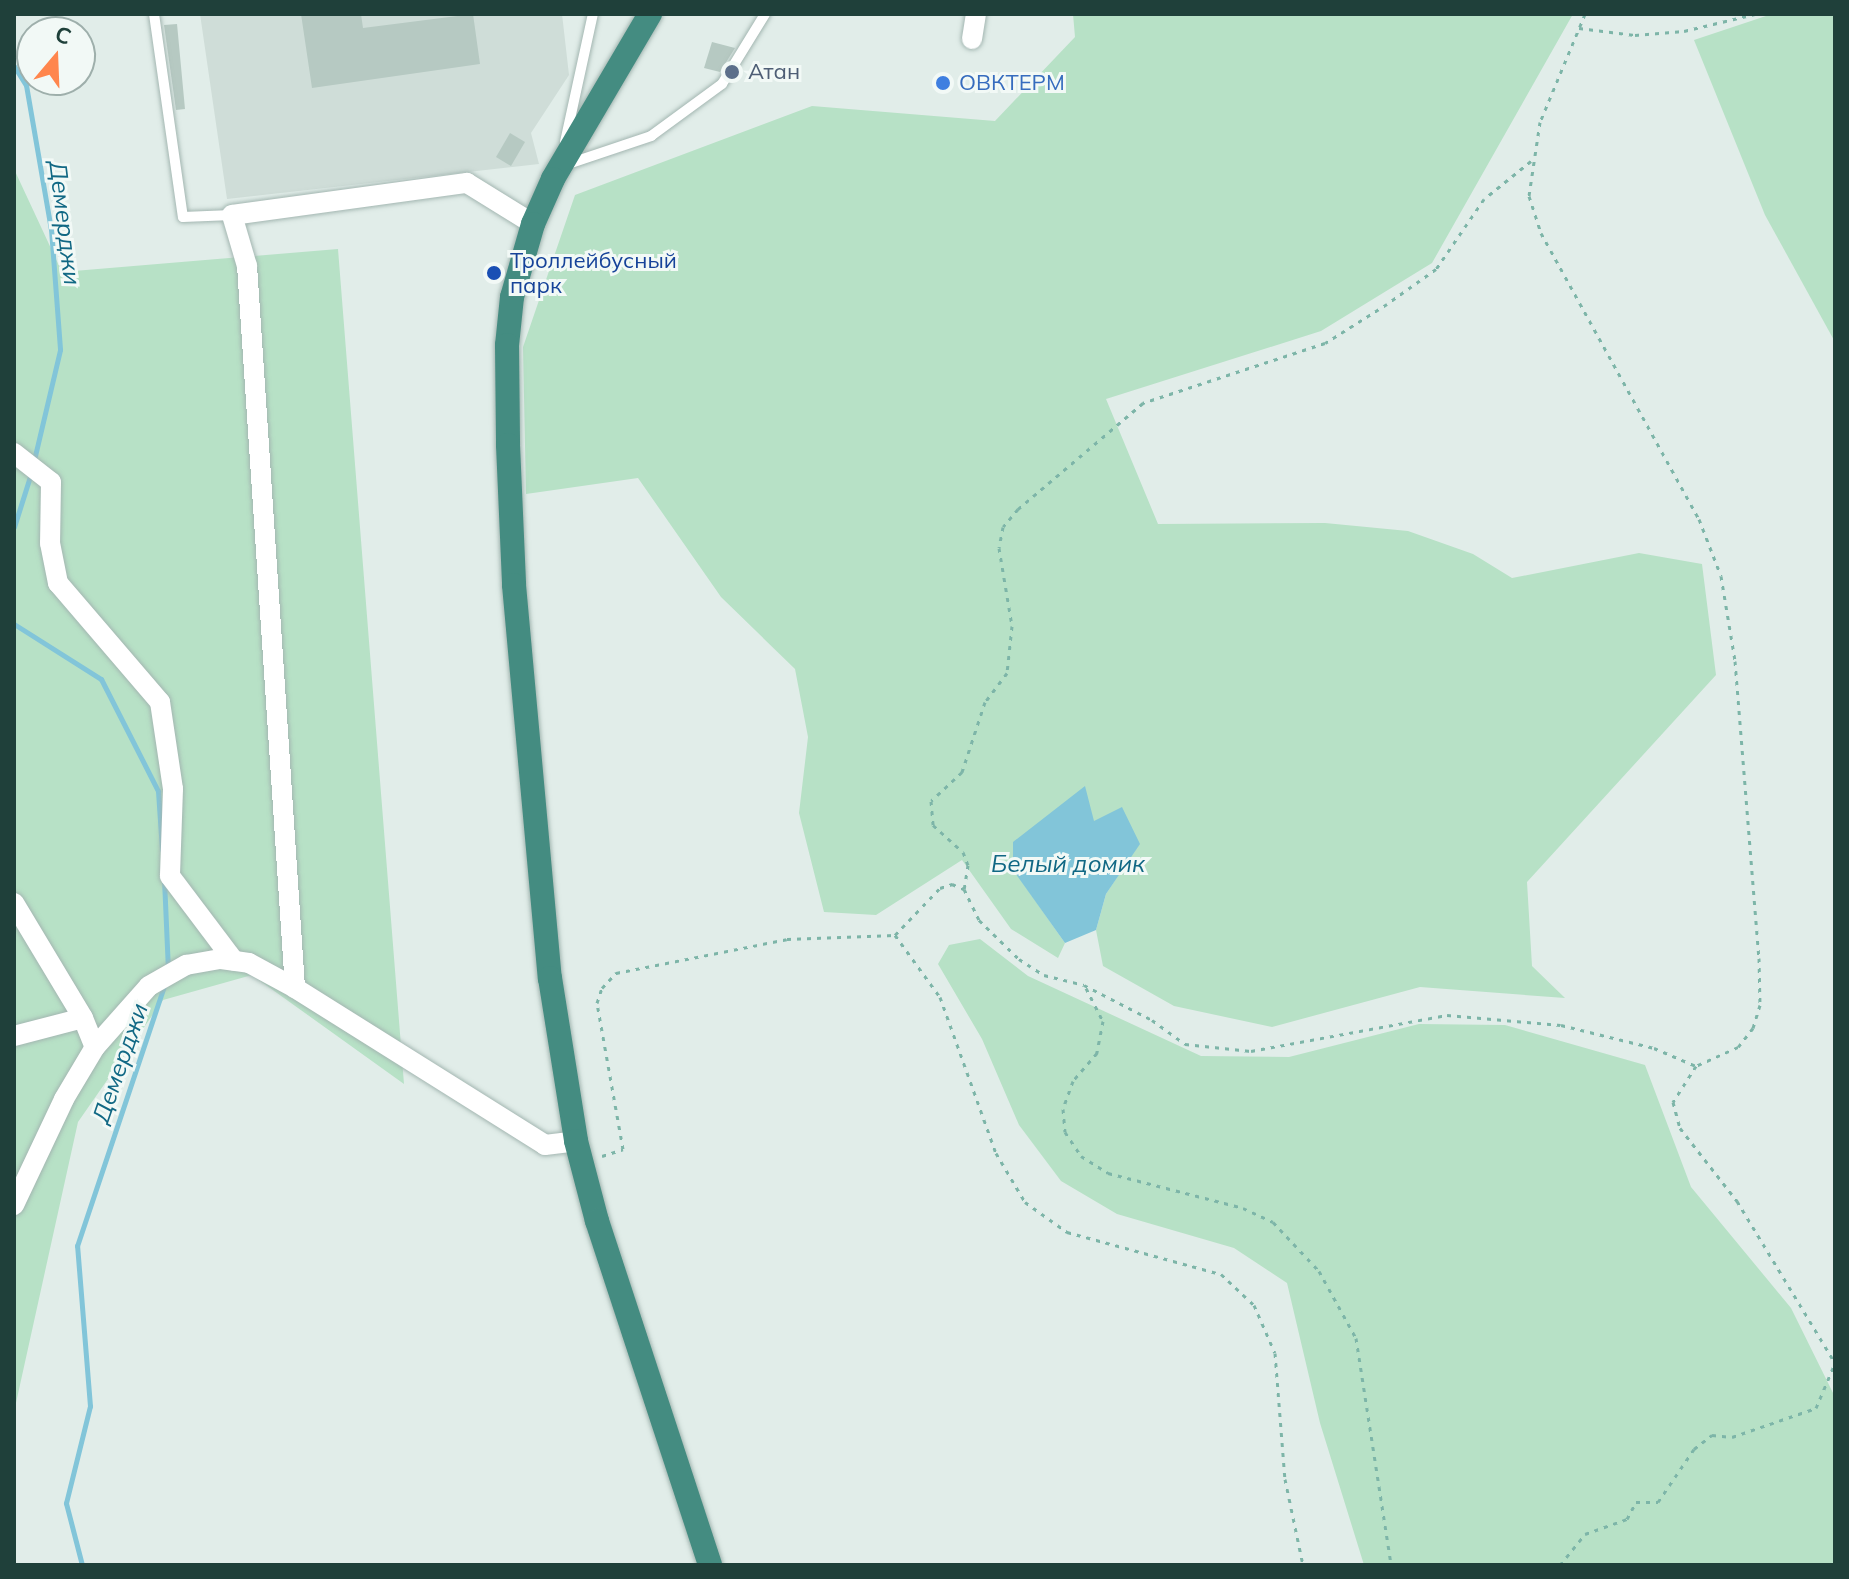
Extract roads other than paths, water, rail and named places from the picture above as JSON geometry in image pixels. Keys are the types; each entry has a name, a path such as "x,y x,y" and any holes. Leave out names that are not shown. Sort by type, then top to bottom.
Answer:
{"highway":[{"path":"650,14 561,166 533,224 512,297 507,345 513,570 550,978 579,1152 710,1565"}],"street":[{"path":"972,39 976,14"},
{"path":"295,988 247,266 232,215 467,183 533,224"},
{"path":"14,453 51,482 50,543 58,583 160,702 173,789 170,876 234,961"},
{"path":"14,903 83,1018 95,1047"},
{"path":"14,1205 64,1099 95,1047 149,986 186,965 234,961 295,988 545,1145 579,1152"},
{"path":"14,1036 83,1018"}],"lane":[{"path":"154,14 183,217 232,215"},
{"path":"561,166 593,14"},
{"path":"561,166 651,136 722,84 765,14"}],"water":[{"name":"Белый домик","path":"1085,786 1094,821 1122,807 1140,844 1106,894 1096,930 1065,943 1013,870 1013,842"}],"waterway":[{"name":"Демерджи","path":"14,66 26,85 51,229 60,350 34,460"},
{"name":"Демерджи","path":"14,527 31,473"},
{"name":"Демерджи","path":"14,624 101,679 158,791 162,850"},
{"name":"Демерджи","path":"164,879 168,969"},
{"name":"Демерджи","path":"82,1565 66,1503 90,1406 77,1246 165,983"}],"place":[{"name":"Атан","path":"732,72"},
{"name":"ОВКТЕРМ","path":"943,83"},
{"name":"Троллейбусный парк","path":"494,273"}]}
